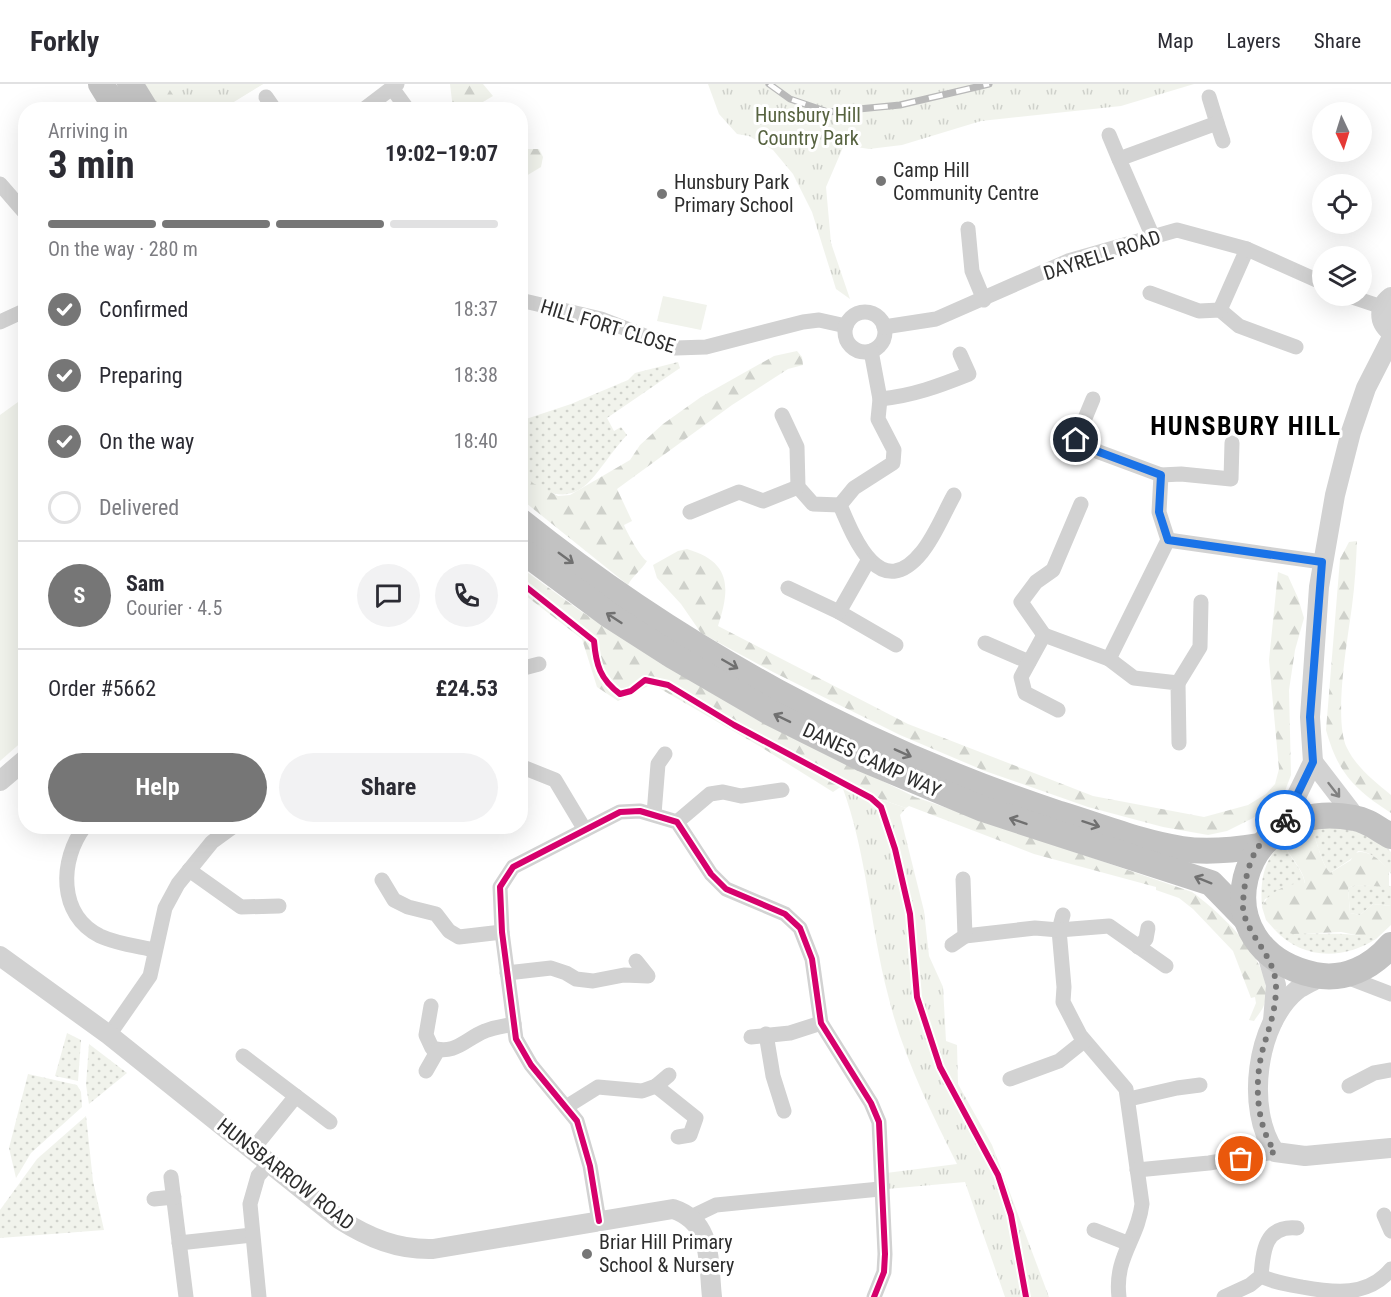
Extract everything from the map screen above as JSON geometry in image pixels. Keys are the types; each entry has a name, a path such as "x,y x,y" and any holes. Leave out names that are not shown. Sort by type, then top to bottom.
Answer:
{"highway":[{"path":"101,84 112,102"},
{"path":"130,84 141,102"},
{"name":"DANES CAMP WAY","path":"528,527 559,552 672,631 784,696 903,754 1036,806 1182,849 1218,850 1259,846"},
{"name":"DANES CAMP WAY","path":"528,555 618,621 771,713 863,759 983,809 1211,883 1246,919"},
{"path":"1391,836 1356,818 1326,814 1304,818 1280,830 1259,846 1248,870 1242,905 1253,935 1266,951 1297,971 1332,976 1361,970 1378,960 1391,945"}],"street":[{"path":"373,102 394,86 403,102"},
{"path":"1209,97 1222,141"},
{"path":"1119,159 1217,123"},
{"path":"1109,135 1153,237"},
{"path":"0,184 18,205"},
{"path":"968,229 972,271 984,300"},
{"name":"DAYRELL ROAD","path":"884,327 936,319 984,300 1068,261 1177,230 1247,249 1312,279"},
{"path":"1220,310 1247,249"},
{"path":"1150,293 1199,311 1220,310 1239,326 1296,347"},
{"name":"HILL FORT CLOSE","path":"528,302 601,320 676,348 706,347 819,320 846,326"},
{"path":"1386,302 1383,324 1391,332"},
{"path":"866,312 878,316 884,327 880,344 871,351 857,350 845,335 846,326 853,316 866,312"},
{"path":"0,322 18,314"},
{"path":"1280,830 1313,762 1310,717 1322,562 1351,432 1366,388 1391,339"},
{"path":"840,505 854,488 893,463 894,450 878,419 880,399 871,351"},
{"path":"880,399 901,397 927,390 969,374 960,354"},
{"path":"1093,399 1076,440 1099,452 1161,475 1181,474 1231,479 1232,443"},
{"path":"783,415 797,447 798,487 813,504 840,505"},
{"path":"1109,659 1168,540 1159,512 1161,475"},
{"path":"690,512 739,492 763,501 798,487"},
{"path":"840,505 868,561 884,571 904,570 923,551 954,495"},
{"path":"1081,504 1053,570 1036,582 1022,602 1044,635 1109,659 1134,678 1178,683"},
{"path":"1168,540 1322,562"},
{"path":"839,612 868,561"},
{"path":"788,588 839,612 896,645"},
{"path":"1179,743 1178,683 1200,646 1201,602"},
{"path":"1044,635 1021,677 1025,693 1058,710"},
{"path":"985,643 1029,662"},
{"path":"528,667 539,664"},
{"path":"654,814 658,764 664,754"},
{"path":"1313,762 1356,818"},
{"path":"0,781 18,766"},
{"path":"528,769 555,780 585,830"},
{"path":"677,822 710,794 723,792 741,796 782,789"},
{"path":"599,1221 590,1166 578,1121 531,1065 516,1039 502,932 500,887 513,867 620,812 640,811 677,822 711,874 726,889 786,914 800,928 812,959 821,1023 871,1103 879,1122 884,1272 874,1297"},
{"path":"79,834 68,856 65,873 67,892 73,909 85,925 99,936 155,950"},
{"path":"109,1035 150,976 165,908 189,870 212,842 223,834"},
{"path":"189,870 241,907 279,906"},
{"path":"963,879 965,936"},
{"path":"382,880 394,900 408,907 436,914 449,931 459,937 502,932"},
{"path":"1063,915 1059,930 1064,987 1063,1002 1073,1025 1084,1041 1118,1077 1129,1099 1142,1204 1141,1217 1127,1243 1119,1269 1119,1297"},
{"path":"952,945 965,936 1035,928 1059,930 1109,926 1166,966"},
{"path":"1138,947 1146,939 1148,928"},
{"path":"1266,951 1276,985 1273,1021"},
{"name":"HUNSBARROW ROAD","path":"0,956 109,1035 339,1219 360,1232 398,1246 419,1250 454,1247 673,1209 691,1217"},
{"path":"507,973 551,968 566,973 576,980 592,981 624,975 648,976 636,961"},
{"path":"1275,1152 1265,1138 1260,1117 1258,1081 1263,1046 1273,1021 1296,991 1332,976 1391,994"},
{"path":"431,1006 426,1035 432,1048 443,1052 464,1046 471,1037 488,1030 514,1024"},
{"path":"784,1111 759,1035 790,1033 821,1023"},
{"path":"1010,1079 1059,1061 1084,1041"},
{"path":"426,1071 438,1050"},
{"path":"243,1056 330,1122"},
{"path":"1349,1086 1374,1073 1391,1070"},
{"path":"566,1107 598,1087 642,1091 656,1086 669,1075"},
{"path":"656,1086 696,1118 690,1135 678,1137"},
{"path":"1129,1099 1177,1088 1200,1086"},
{"path":"253,1149 296,1096"},
{"path":"1137,1170 1220,1162 1275,1152 1305,1156 1391,1149"},
{"path":"259,1297 250,1204 252,1189 258,1176 270,1162"},
{"path":"171,1177 186,1297"},
{"path":"712,1297 703,1233 691,1217 716,1205 880,1189"},
{"path":"154,1199 174,1197"},
{"path":"1384,1215 1391,1231"},
{"path":"1224,1297 1250,1285 1261,1276 1266,1245 1274,1233 1284,1227 1297,1228"},
{"path":"1094,1230 1127,1243"},
{"path":"180,1244 252,1235"},
{"path":"1261,1276 1269,1280 1339,1295 1369,1288 1391,1269"}],"green space":[{"path":"145,84 263,84 234,102 155,102"},
{"path":"166,84 263,84 233,102 178,102"},
{"path":"450,84 483,84 493,96 483,102 452,102"},
{"name":"Hunsbury Hill Country Park","path":"708,84 1194,84 1121,106 981,121 902,145 869,149 844,145 826,187 831,243 850,299 836,289 812,212 793,174 773,150 749,136 737,134 719,114"},
{"path":"528,149 539,149 543,157 541,167 528,175"},
{"path":"663,296 707,305 701,330 657,321"},
{"path":"797,351 802,357 803,365 788,369 732,405 617,489 632,521 624,525 647,561 628,585 528,505 528,481 558,496 570,495 630,460 640,445 663,424 701,397 774,356"},
{"path":"678,362 680,368 607,418 614,431 621,427 627,435 583,487 572,493 558,494 528,481 528,418 571,404 628,380 635,373"},
{"path":"18,402 18,745 0,761 0,415"},
{"path":"1357,541 1354,590 1341,699 1343,735 1347,748 1356,762 1366,774 1391,795 1391,813 1357,788 1349,779 1336,758 1326,730 1340,559 1349,542"},
{"path":"687,549 713,561 724,578 725,600 718,626 908,724 1093,796 1204,817 1248,805 1266,794 1275,784 1279,769 1269,660 1278,572 1288,576 1304,618 1295,650 1289,690 1291,775 1285,791 1275,803 1253,818 1227,831 1208,835 1163,827 1088,807 985,771 900,735 773,672 701,633 681,604 657,578 653,565 678,551"},
{"path":"528,573 582,612 752,717 915,797 1192,892 1231,926 1255,957 1263,973 1266,990 1262,1009 1254,1021 1249,1020 1256,1003 1255,997 1251,998 1233,951 1193,909 1179,898 1156,890 1156,887 1034,854 909,806 906,808 842,786 833,792 652,684 618,701 597,687 582,639 528,597"},
{"path":"842,786 906,808 900,815 924,911 929,956 943,987 946,1041 957,1045 958,1084 992,1145 1049,1297 1005,1297 965,1182 887,1189 886,1173 957,1164 918,1081 894,1017 882,969 863,863"},
{"path":"1333,823 1377,838 1391,852 1391,874 1377,858 1358,851 1351,859 1330,873 1310,828"},
{"path":"1310,828 1330,873 1351,860 1353,854 1358,852 1368,853 1389,869 1389,887 1355,885 1348,888 1350,913 1360,915 1373,904 1391,906 1391,925 1376,939 1341,932 1293,934 1274,929 1266,920 1262,907 1269,897 1286,886 1305,883 1302,872 1283,842"},
{"path":"1283,842 1302,873 1305,884 1265,899 1262,907 1264,872 1271,856"},
{"path":"1355,885 1391,886 1391,906 1373,904 1360,915 1350,913 1348,888"},
{"path":"1274,929 1299,933 1350,934 1376,939 1350,951 1323,954 1297,947"},
{"path":"67,1033 81,1040 78,1081 55,1076"},
{"path":"89,1044 127,1073 89,1104 86,1085"},
{"path":"28,1074 77,1085 81,1092 82,1107 31,1153 16,1178 9,1148"},
{"path":"86,1116 93,1181 104,1230 0,1238 0,1210 37,1159"}],"railway":[{"path":"769,84 790,99 828,112 900,105 989,84"}],"cycle path":[{"path":"528,588 594,641 600,671 608,683 620,694 631,691 645,680 668,685 734,725 871,798 881,807 895,849 910,914 917,997 940,1067 998,1175 1011,1215 1026,1297"},
{"path":"599,1221 590,1166 577,1121 531,1065 516,1039 502,932 500,887 513,867 620,812 640,811 677,822 711,874 726,889 785,914 800,928 812,959 821,1023 871,1103 879,1122 885,1254 884,1272 874,1297"}],"way so far":[{"path":"1241,1159 1275,1152 1265,1138 1260,1117 1258,1081 1263,1046 1273,1021 1276,985 1273,968 1266,951 1253,935 1242,905 1248,870 1259,846 1280,830 1285,820"}],"place":[{"name":"Camp Hill Community Centre","path":"881,181"},
{"name":"Hunsbury Park Primary School","path":"662,194"},
{"name":"Briar Hill Primary School & Nursery","path":"587,1254"}],"district":[{"name":"HUNSBURY HILL","path":"1246,426"}],"route":[{"path":"1076,440 1099,452 1161,475 1159,512 1168,540 1322,562 1310,717 1313,762 1299,796 1285,820"}]}
